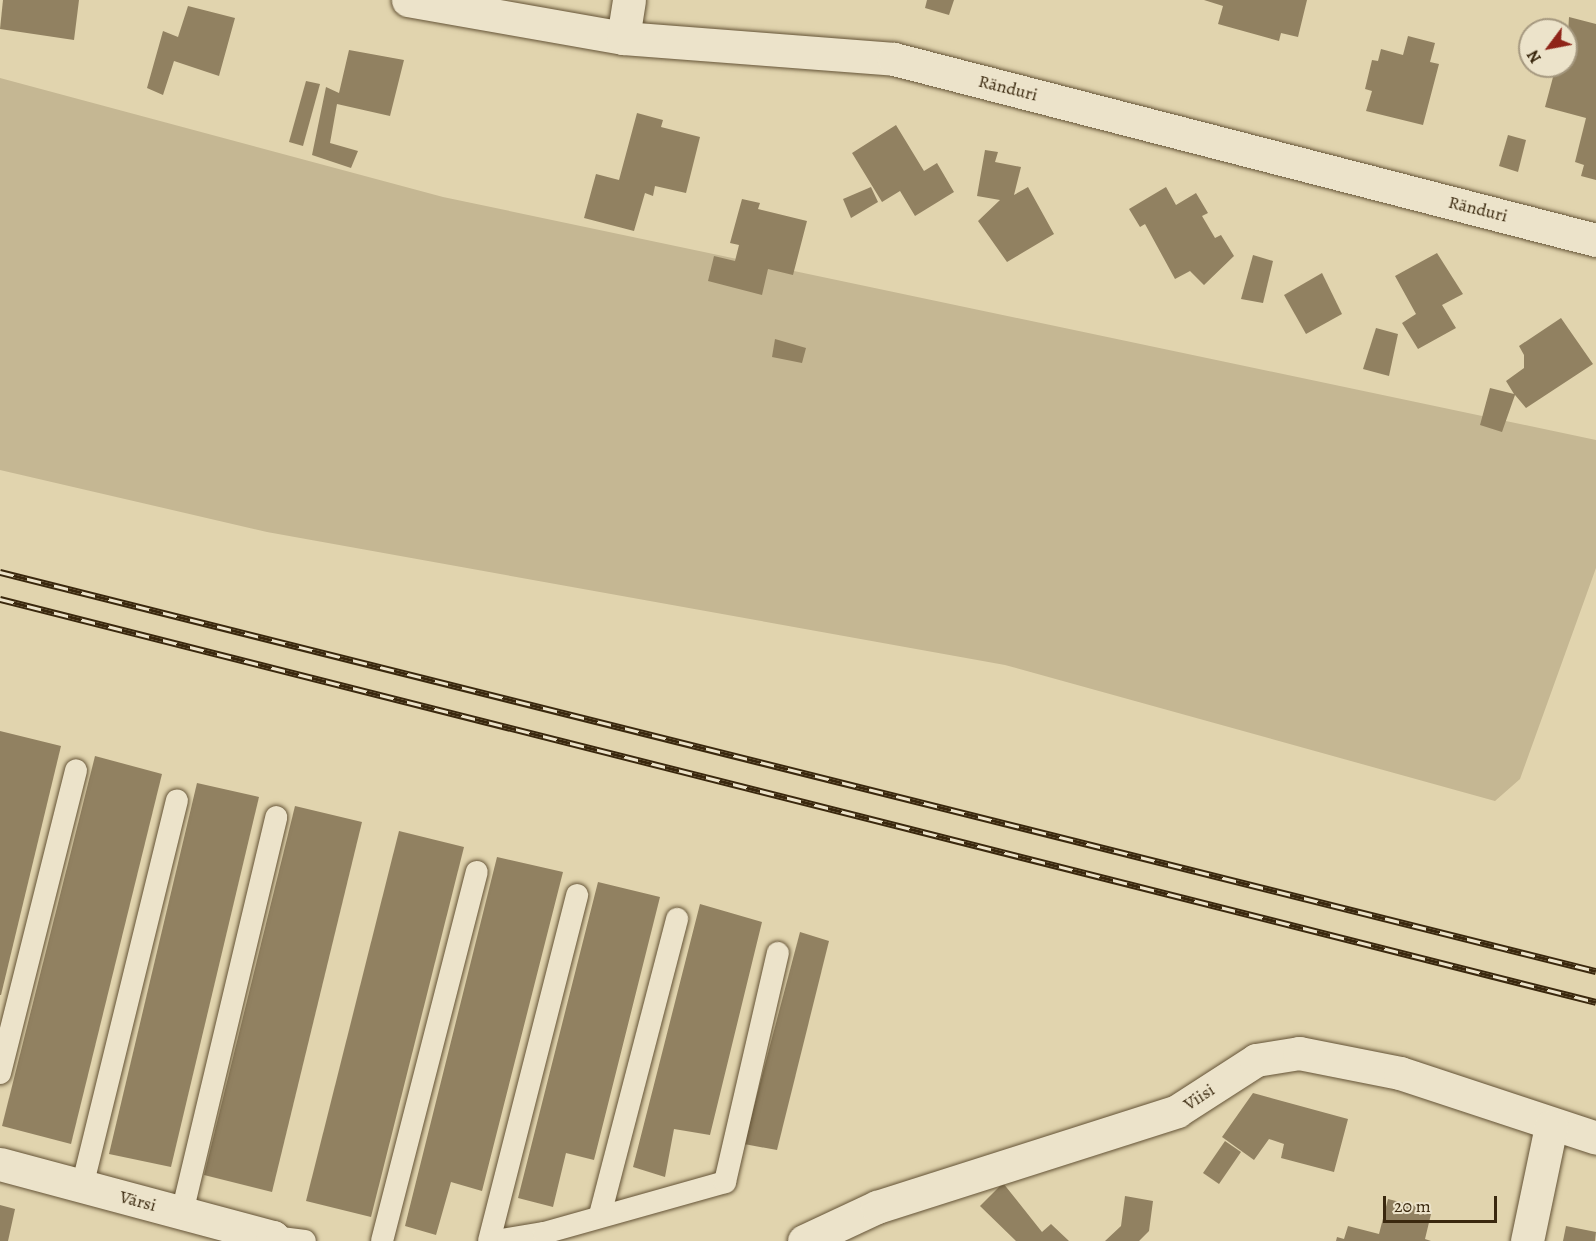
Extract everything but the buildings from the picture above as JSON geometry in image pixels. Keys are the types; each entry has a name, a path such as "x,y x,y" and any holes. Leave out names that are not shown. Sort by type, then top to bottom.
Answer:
{"street":[{"name":"Ränduri","path":"408,0 623,38 894,59 1596,240"},
{"path":"623,38 629,0"},
{"name":"Viisi","path":"804,1241 877,1207 1177,1111 1256,1060 1299,1053 1336,1058 1400,1073 1551,1126 1596,1138"},
{"path":"1527,1241 1551,1126"},
{"name":"Värsi","path":"0,1164 272,1239"}],"lane":[{"path":"0,1073 76,770"},
{"path":"82,1187 177,800"},
{"path":"182,1213 276,818"},
{"path":"382,1241 477,872"},
{"path":"489,1241 577,895"},
{"path":"600,1215 676,919"},
{"path":"495,1241 544,1233 600,1215 725,1182 778,953"},
{"path":"272,1239 305,1241"}],"shaded area":[{"path":"0,78 443,197 1596,440 1596,568 1520,779 1495,801 1005,665 267,532 0,470"}],"railway":[{"path":"0,572 1596,971"},
{"path":"0,599 1596,1002"}]}
